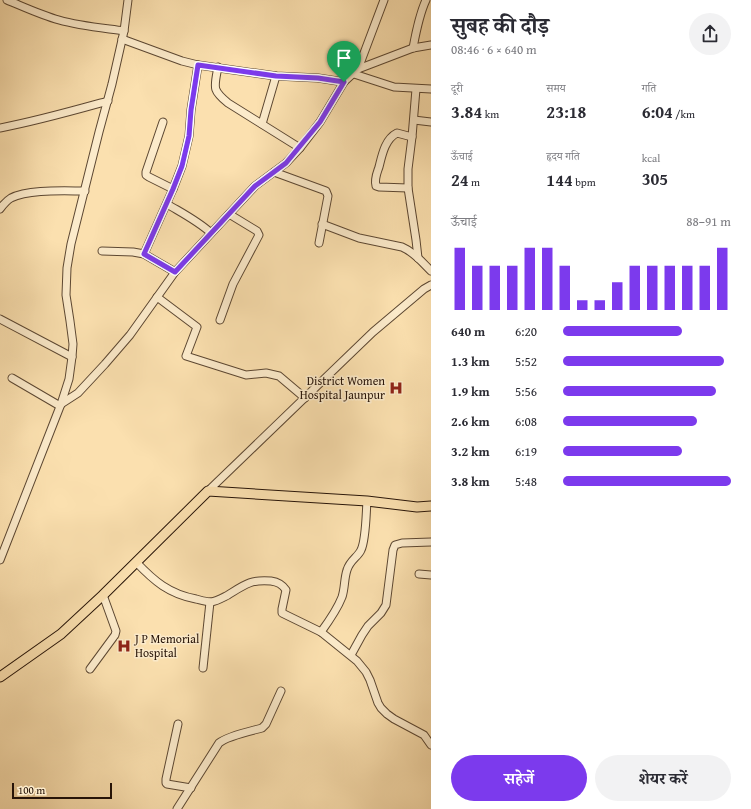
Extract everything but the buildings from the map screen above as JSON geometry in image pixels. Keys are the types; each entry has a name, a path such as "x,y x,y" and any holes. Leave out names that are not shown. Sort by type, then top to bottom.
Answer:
{"main road":[{"path":"0,677 61,634 103,595 208,491 367,501 417,507 431,506"}],"street":[{"path":"7,0 60,21 124,31"},
{"path":"0,560 69,380 73,344 66,295 67,268 99,132 112,84 124,31 128,0"},
{"path":"356,71 384,0"},
{"path":"412,48 426,0"},
{"path":"122,39 182,61 198,65 276,76 318,78 344,82"},
{"path":"60,405 78,393 105,364 130,335 175,272 211,233 255,186 286,163 300,148 320,122 344,82 356,71 412,48 431,45"},
{"path":"144,254 167,204 182,166 189,136 191,110 198,65"},
{"path":"218,67 215,83 216,91 219,96 300,148"},
{"path":"356,71 394,86 431,89"},
{"path":"262,124 276,76"},
{"path":"416,88 408,169 408,188 418,258"},
{"path":"0,128 52,117 108,101"},
{"path":"414,120 431,122"},
{"path":"163,122 146,175 173,189"},
{"path":"408,188 379,187 376,186 375,180 383,152 390,138 397,133 412,138"},
{"path":"274,172 326,191 328,196 319,243"},
{"path":"0,209 6,201 12,197 32,192 85,190"},
{"path":"167,204 202,225 211,233"},
{"path":"220,320 233,284 259,235 257,231 229,214"},
{"path":"322,224 359,238 407,249 431,271"},
{"path":"102,251 133,252 144,254 175,272"},
{"path":"208,491 373,332 424,289 431,285"},
{"path":"157,297 197,327 186,356 246,375 266,373 279,376 305,398"},
{"path":"0,319 72,357"},
{"path":"12,378 60,405"},
{"path":"321,632 340,603 349,565 361,552 367,501"},
{"path":"350,655 368,626 381,613 386,605 393,550 396,545 402,543 431,542"},
{"path":"136,562 151,577 163,586 188,598 210,602 219,600 252,582 261,580 277,582 283,585 286,590 282,613 321,632 357,661 366,672 381,708 394,719 424,735 431,745"},
{"path":"419,574 431,575"},
{"path":"90,669 115,635 116,631 103,595"},
{"path":"203,668 210,602"},
{"path":"177,809 222,740 260,729 266,724 282,691"},
{"path":"178,724 166,783 172,786 191,788"}],"place":[{"name":"District Women Hospital Jaunpur","path":"396,388"},
{"name":"J P Memorial Hospital","path":"124,646"}],"route":[{"path":"198,65 276,76 318,78 344,82 320,122 300,148 286,163 255,186 175,272 144,254 182,166 189,136 191,110 198,65"}]}
